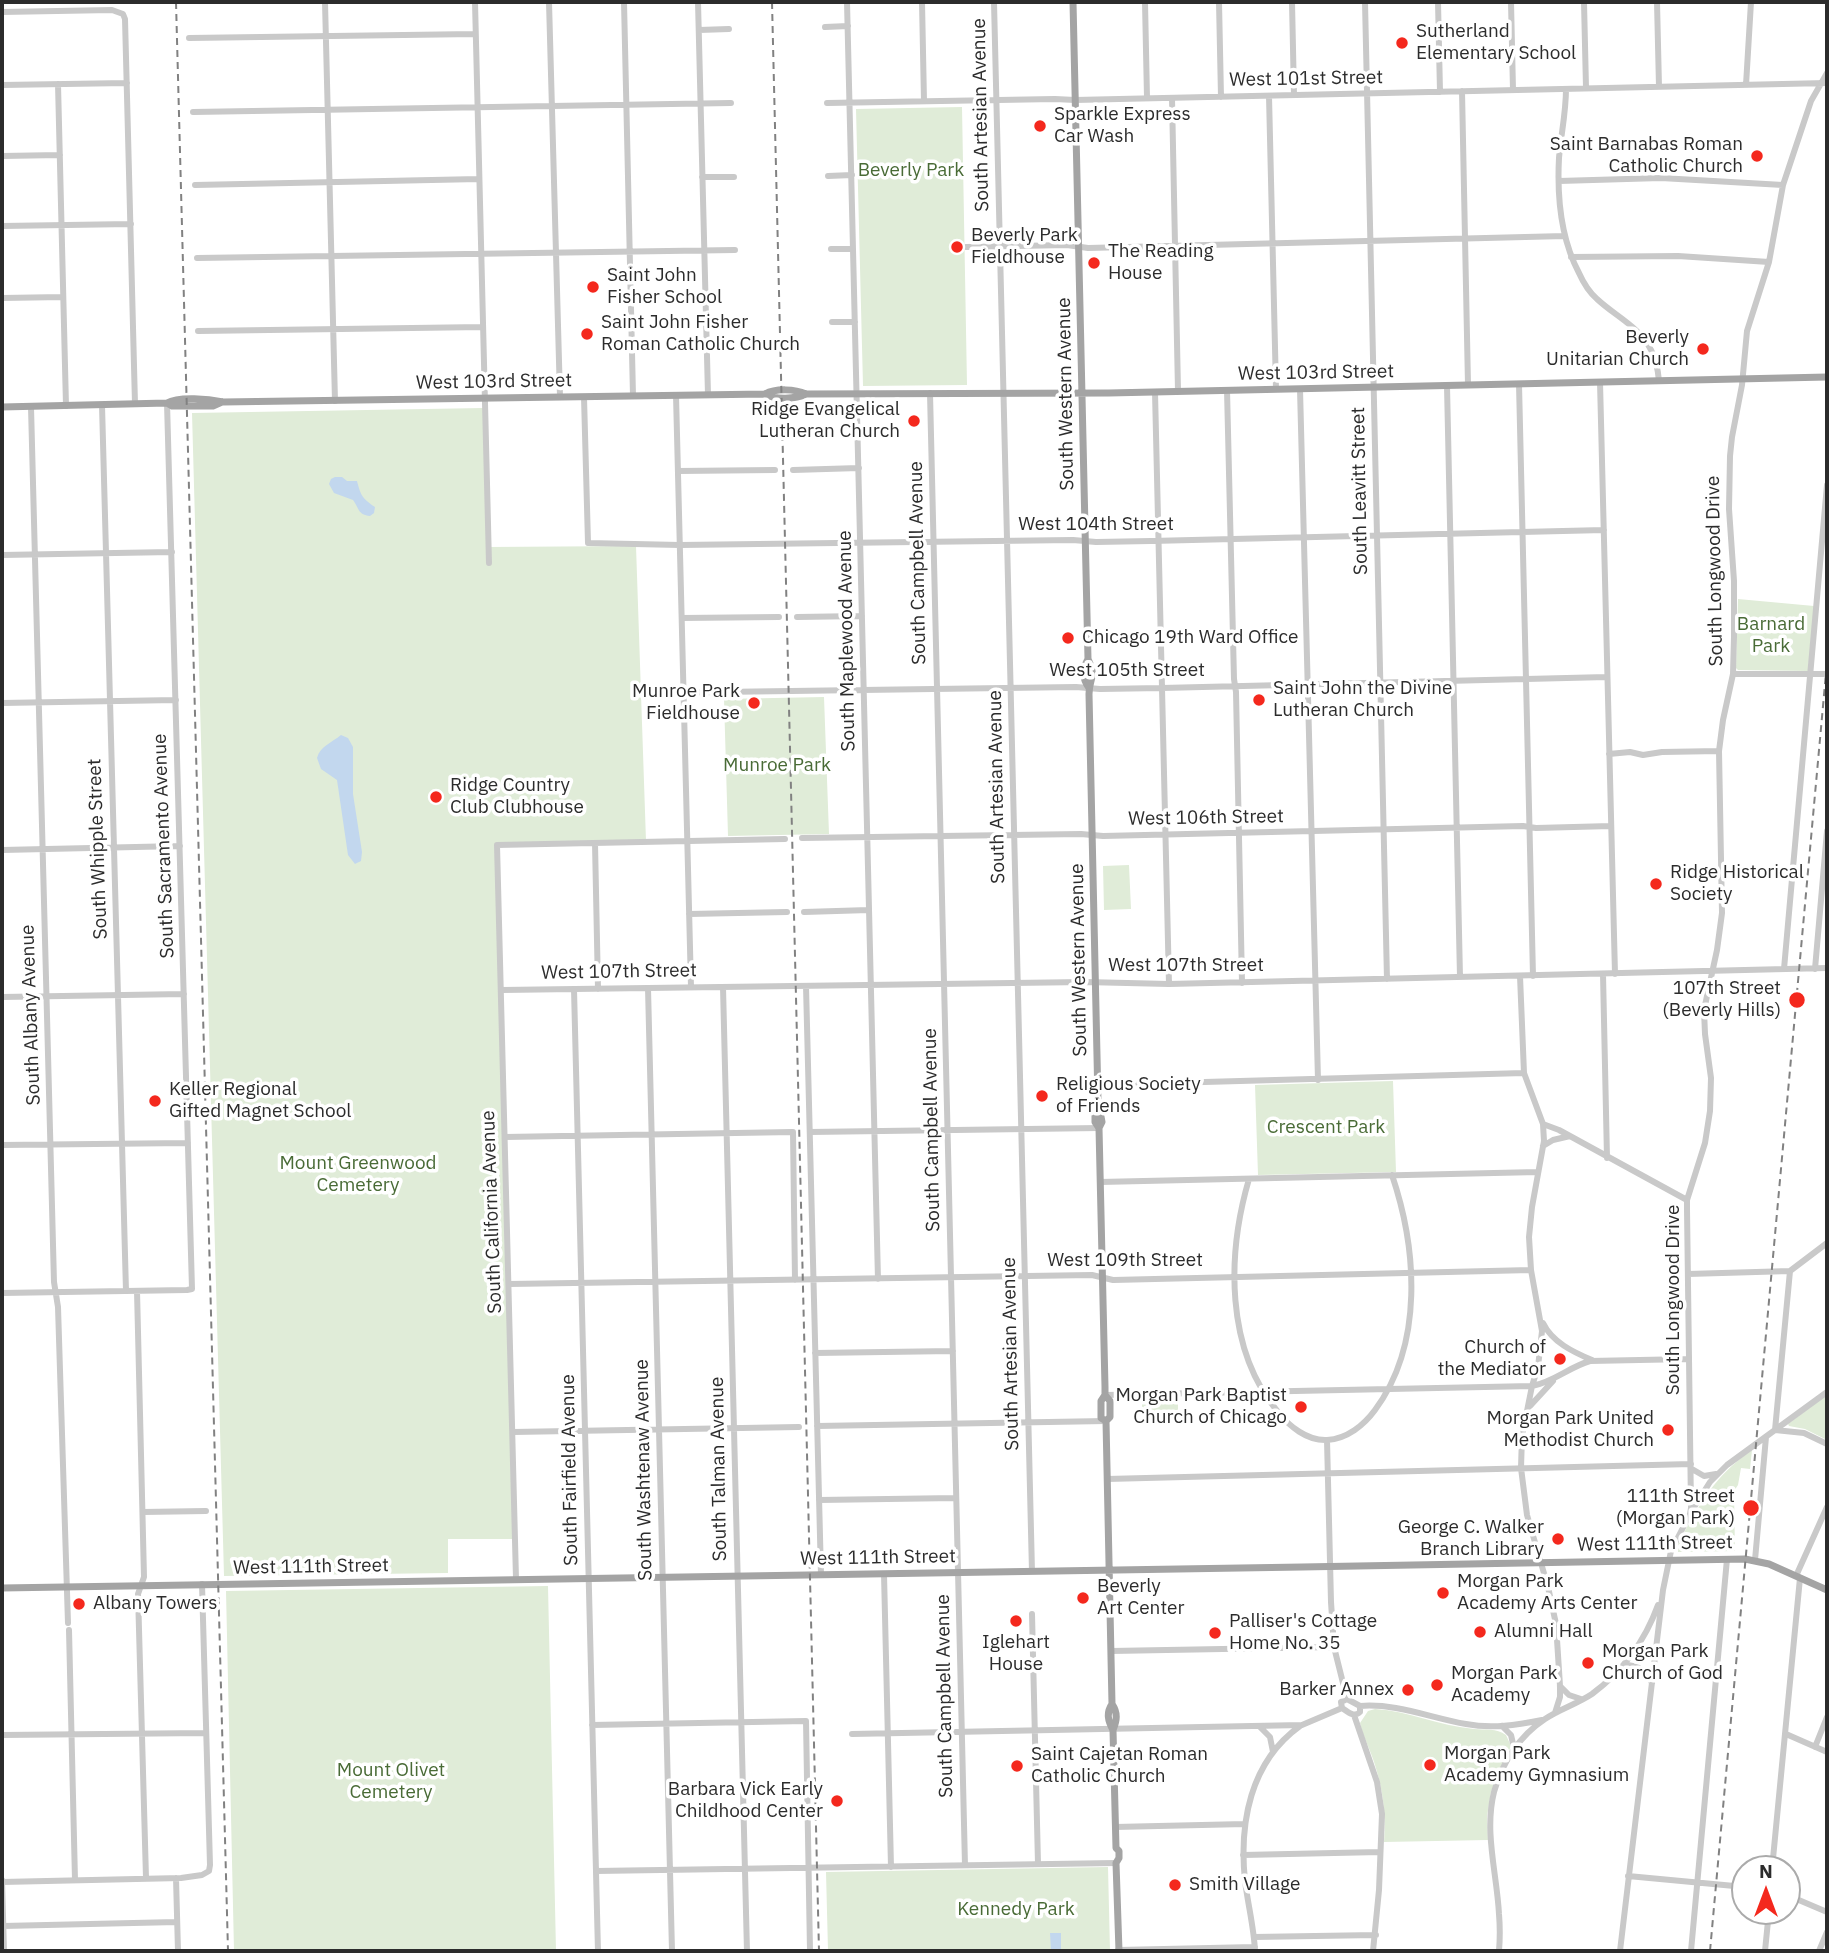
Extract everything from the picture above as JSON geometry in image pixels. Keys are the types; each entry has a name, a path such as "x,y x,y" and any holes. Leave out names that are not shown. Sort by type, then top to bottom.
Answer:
{"main road":[{"name":"South Western Avenue","path":"1073,2 1088,659 1092,667 1093,682 1089,688 1098,1106 1101,1109 1102,1122 1099,1128 1105,1395 1110,1401 1110,1417 1106,1421 1112,1704 1116,1710 1117,1722 1113,1730 1116,1848 1113,1858 1116,1863 1118,1951"},
{"name":"West 103rd Street","path":"2,407 167,403 173,400 212,399 223,402 335,401 765,394 784,390 806,394 1082,393 1827,377"},
{"name":"West 111th Street","path":"2,1588 1727,1559 1755,1560 1827,1590"}],"street":[{"path":"325,2 335,401"},
{"path":"475,2 489,563"},
{"path":"549,2 560,397"},
{"path":"624,2 634,396"},
{"path":"698,2 708,395"},
{"name":"South Maplewood Avenue","path":"848,2 878,1279"},
{"path":"922,2 924,101"},
{"name":"South Artesian Avenue","path":"995,2 1032,1571"},
{"path":"1145,2 1147,99"},
{"path":"1219,2 1221,97"},
{"path":"1292,2 1294,95"},
{"name":"South Leavitt Street","path":"1365,2 1387,979"},
{"path":"1438,2 1440,92"},
{"path":"1511,2 1513,90"},
{"path":"1584,2 1586,88"},
{"path":"1657,2 1659,87"},
{"path":"1746,85 1751,2"},
{"path":"2,12 112,10 123,14 126,24 135,404"},
{"path":"825,27 848,26"},
{"path":"699,30 729,29"},
{"path":"189,38 475,34"},
{"name":"South Longwood Drive","path":"1619,1951 1668,1559 1690,1514 1692,1500 1687,1200 1701,1157 1710,1111 1705,1000 1722,914 1719,751 1733,674 1734,581 1729,526 1732,436 1743,379 1747,331 1769,262 1783,185 1811,101 1825,83 1827,73"},
{"path":"2,85 127,83"},
{"name":"West 101st Street","path":"827,103 1147,99 1825,83"},
{"path":"58,84 66,406"},
{"path":"1566,89 1559,181 1565,236 1571,257 1595,297 1644,339 1652,351 1659,381"},
{"path":"1462,91 1468,385"},
{"path":"1269,96 1276,389"},
{"path":"1172,98 1178,391"},
{"path":"193,112 731,103"},
{"path":"2,156 60,155"},
{"path":"828,176 852,175"},
{"path":"702,177 734,177"},
{"path":"1559,181 1661,178 1783,185"},
{"path":"195,185 479,180"},
{"path":"2,226 131,224"},
{"path":"966,247 1096,247 1565,236"},
{"path":"831,249 853,249"},
{"path":"197,258 735,250"},
{"path":"1571,257 1648,255 1769,262"},
{"path":"2,298 63,297"},
{"path":"832,322 855,322"},
{"path":"706,324 737,324"},
{"path":"198,331 483,327"},
{"path":"1600,382 1615,974"},
{"path":"1519,384 1533,976"},
{"path":"1447,386 1460,977"},
{"path":"1300,389 1318,1080"},
{"path":"1227,390 1242,983"},
{"path":"1155,392 1169,984"},
{"name":"South Campbell Avenue","path":"930,393 965,1865"},
{"path":"676,395 691,987"},
{"name":"West 104th Street","path":"584,397 588,543 680,545 1158,541 1604,530"},
{"name":"South Sacramento Avenue","path":"137,1291 192,1289 167,403"},
{"name":"South Whipple Street","path":"102,405 126,1291"},
{"name":"South Albany Avenue","path":"31,407 54,1282 58,1307 75,1880"},
{"path":"793,470 859,468"},
{"path":"678,471 775,470"},
{"path":"1784,970 1827,485"},
{"path":"2,555 172,552"},
{"path":"797,617 862,616"},
{"path":"682,618 779,617"},
{"path":"1733,674 1827,674"},
{"name":"West 105th Street","path":"648,693 1162,688 1607,677"},
{"path":"2,703 176,700"},
{"path":"1609,754 1719,751"},
{"name":"West 106th Street","path":"802,838 1166,835 1611,826"},
{"path":"1815,969 1827,831"},
{"path":"598,989 595,843 785,839"},
{"name":"South California Avenue","path":"516,1579 497,845 595,843"},
{"path":"2,850 180,846"},
{"path":"804,912 869,910"},
{"path":"689,914 787,912"},
{"name":"West 107th Street","path":"502,990 1096,982 1242,983 1827,968"},
{"path":"1603,974 1607,1158"},
{"path":"1520,976 1524,1073 1543,1124 1543,1146 1530,1227 1531,1270 1542,1321 1548,1332 1559,1342 1596,1361"},
{"path":"806,986 821,1575"},
{"name":"South Talman Avenue","path":"723,987 747,1951"},
{"name":"South Washtenaw Avenue","path":"648,988 672,1951"},
{"name":"South Fairfield Avenue","path":"574,989 598,1951"},
{"path":"2,997 184,994"},
{"path":"1098,1085 1524,1073"},
{"path":"1543,1124 1687,1200"},
{"path":"810,1132 1099,1128"},
{"path":"505,1137 793,1132 795,1280"},
{"path":"1543,1146 1553,1140 1570,1136"},
{"path":"2,1145 188,1143"},
{"path":"1100,1182 1538,1172"},
{"path":"1249,1179 1238,1223 1235,1277 1240,1328 1251,1367 1262,1391 1282,1418 1306,1435 1327,1440 1339,1438 1357,1428 1373,1413 1389,1388 1408,1327 1410,1272 1406,1228 1392,1175"},
{"path":"1688,1274 1790,1271 1827,1244"},
{"name":"West 109th Street","path":"509,1284 1092,1275 1113,1280 1531,1270"},
{"path":"1775,1430 1790,1271"},
{"path":"2,1293 137,1291 144,1577 138,1594 146,1878"},
{"path":"1542,1321 1538,1367 1522,1436 1521,1468 1524,1505 1556,1625 1560,1686 1555,1713"},
{"path":"816,1353 953,1351"},
{"path":"1105,1395 1532,1385 1596,1361 1689,1359"},
{"path":"1527,1409 1557,1377"},
{"path":"1690,1514 1718,1473 1827,1392"},
{"path":"817,1426 1106,1421"},
{"path":"513,1432 799,1427"},
{"path":"1775,1430 1804,1433 1827,1444"},
{"path":"1755,1560 1766,1437"},
{"path":"1327,1440 1334,1647 1347,1699 1360,1706 1386,1706 1468,1725 1502,1726 1544,1720"},
{"path":"1107,1479 1691,1466 1704,1476 1718,1473"},
{"path":"819,1500 956,1498"},
{"path":"1773,1855 1798,1577 1827,1507"},
{"path":"143,1512 206,1511"},
{"path":"1691,1951 1727,1559"},
{"path":"884,1574 891,1867"},
{"path":"4,1951 2,1881 176,1878 195,1877 209,1871 202,1584"},
{"path":"1499,1951 1491,1806 1498,1779 1514,1748 1544,1720 1583,1699 1624,1665 1646,1633 1663,1590"},
{"path":"1032,1614 1038,1864"},
{"path":"1111,1651 1334,1647"},
{"path":"1624,1665 1639,1667 1652,1683"},
{"path":"1560,1686 1569,1695 1583,1699"},
{"path":"1342,1708 1342,1702 1347,1699"},
{"path":"1354,1715 1360,1712 1360,1706"},
{"path":"1342,1708 1354,1715 1377,1782 1381,1814 1373,1951"},
{"path":"1118,1951 1255,1949 1243,1855 1245,1824 1259,1776 1273,1752 1289,1735 1302,1725 1342,1708"},
{"path":"1815,1746 1827,1717"},
{"path":"592,1725 806,1721 810,1951"},
{"path":"852,1734 1302,1725"},
{"path":"1502,1726 1511,1735 1514,1748"},
{"path":"1258,1727 1267,1732 1273,1752"},
{"path":"2,1735 206,1732"},
{"path":"1786,1734 1827,1752"},
{"path":"1115,1827 1245,1824"},
{"path":"1243,1855 1380,1852"},
{"path":"596,1871 1116,1863"},
{"path":"1628,1876 1731,1886"},
{"path":"176,1878 178,1951"},
{"path":"1801,1901 1827,1912"},
{"path":"3,1926 177,1922"},
{"path":"1765,1951 1768,1925"},
{"path":"1819,1951 1827,1932"},
{"path":"1254,1937 1376,1935"}],"green space":[{"name":"Beverly Park","path":"962,107 967,385 863,386 856,109"},
{"name":"Mount Greenwood Cemetery","path":"483,408 487,547 636,546 646,841 497,843 514,1539 448,1539 448,1573 224,1576 192,413"},
{"name":"Barnard Park","path":"1738,599 1814,606 1808,671 1736,668"},
{"name":"Munroe Park","path":"824,697 829,834 728,836 724,699"},
{"path":"1129,865 1131,909 1104,910 1103,866"},
{"name":"Crescent Park","path":"1393,1081 1396,1172 1258,1175 1255,1085"},
{"path":"1827,1395 1827,1440 1805,1429 1789,1426 1788,1424"},
{"path":"1178,1401 1178,1410 1166,1410 1165,1414 1142,1411 1142,1402"},
{"path":"1752,1450 1750,1469 1741,1468 1734,1491 1735,1551 1678,1552 1678,1544 1709,1492 1727,1470"},
{"name":"Mount Olivet Cemetery","path":"548,1586 556,1951 234,1951 226,1591"},
{"path":"1375,1709 1461,1727 1495,1730 1506,1735 1511,1746 1491,1792 1487,1816 1488,1840 1384,1842 1380,1784 1360,1723 1368,1711"},
{"name":"Kennedy Park","path":"1108,1867 1110,1951 828,1951 826,1872"}],"water":[{"path":"335,477 357,481 363,496 375,507 374,513 370,516 363,514 353,500 334,493 329,484"},
{"path":"341,735 348,738 353,747 353,794 362,852 361,861 355,864 348,855 337,780 321,769 317,758 324,747"},
{"path":"1050,1933 1061,1933 1061,1951 1051,1951"}],"railway":[{"path":"176,2 228,1951"},
{"path":"772,2 819,1951"},
{"path":"1710,1951 1827,662"}],"place":[{"name":"Sutherland Elementary School","path":"1402,43"},
{"name":"Sparkle Express Car Wash","path":"1040,126"},
{"name":"Saint Barnabas Roman Catholic Church","path":"1757,156"},
{"name":"Beverly Park Fieldhouse","path":"957,247"},
{"name":"The Reading House","path":"1094,263"},
{"name":"Saint John Fisher School","path":"593,287"},
{"name":"Saint John Fisher Roman Catholic Church","path":"587,334"},
{"name":"Beverly Unitarian Church","path":"1703,349"},
{"name":"Ridge Evangelical Lutheran Church","path":"914,421"},
{"name":"Chicago 19th Ward Office","path":"1068,638"},
{"name":"Saint John the Divine Lutheran Church","path":"1259,700"},
{"name":"Munroe Park Fieldhouse","path":"754,703"},
{"name":"Ridge Country Club Clubhouse","path":"436,797"},
{"name":"Ridge Historical Society","path":"1656,884"},
{"name":"107th Street (Beverly Hills)","path":"1797,1000"},
{"name":"Religious Society of Friends","path":"1042,1096"},
{"name":"Keller Regional Gifted Magnet School","path":"155,1101"},
{"name":"Church of the Mediator","path":"1560,1359"},
{"name":"Morgan Park Baptist Church of Chicago","path":"1301,1407"},
{"name":"Morgan Park United Methodist Church","path":"1668,1430"},
{"name":"111th Street (Morgan Park)","path":"1751,1508"},
{"name":"George C. Walker Branch Library","path":"1558,1539"},
{"name":"Morgan Park Academy Arts Center","path":"1443,1593"},
{"name":"Beverly Art Center","path":"1083,1598"},
{"name":"Albany Towers","path":"79,1604"},
{"name":"Iglehart House","path":"1016,1621"},
{"name":"Alumni Hall","path":"1480,1632"},
{"name":"Palliser's Cottage Home No. 35","path":"1215,1633"},
{"name":"Morgan Park Church of God","path":"1588,1663"},
{"name":"Morgan Park Academy","path":"1437,1685"},
{"name":"Barker Annex","path":"1408,1690"},
{"name":"Morgan Park Academy Gymnasium","path":"1430,1765"},
{"name":"Saint Cajetan Roman Catholic Church","path":"1017,1766"},
{"name":"Barbara Vick Early Childhood Center","path":"837,1801"},
{"name":"Smith Village","path":"1175,1885"}]}
